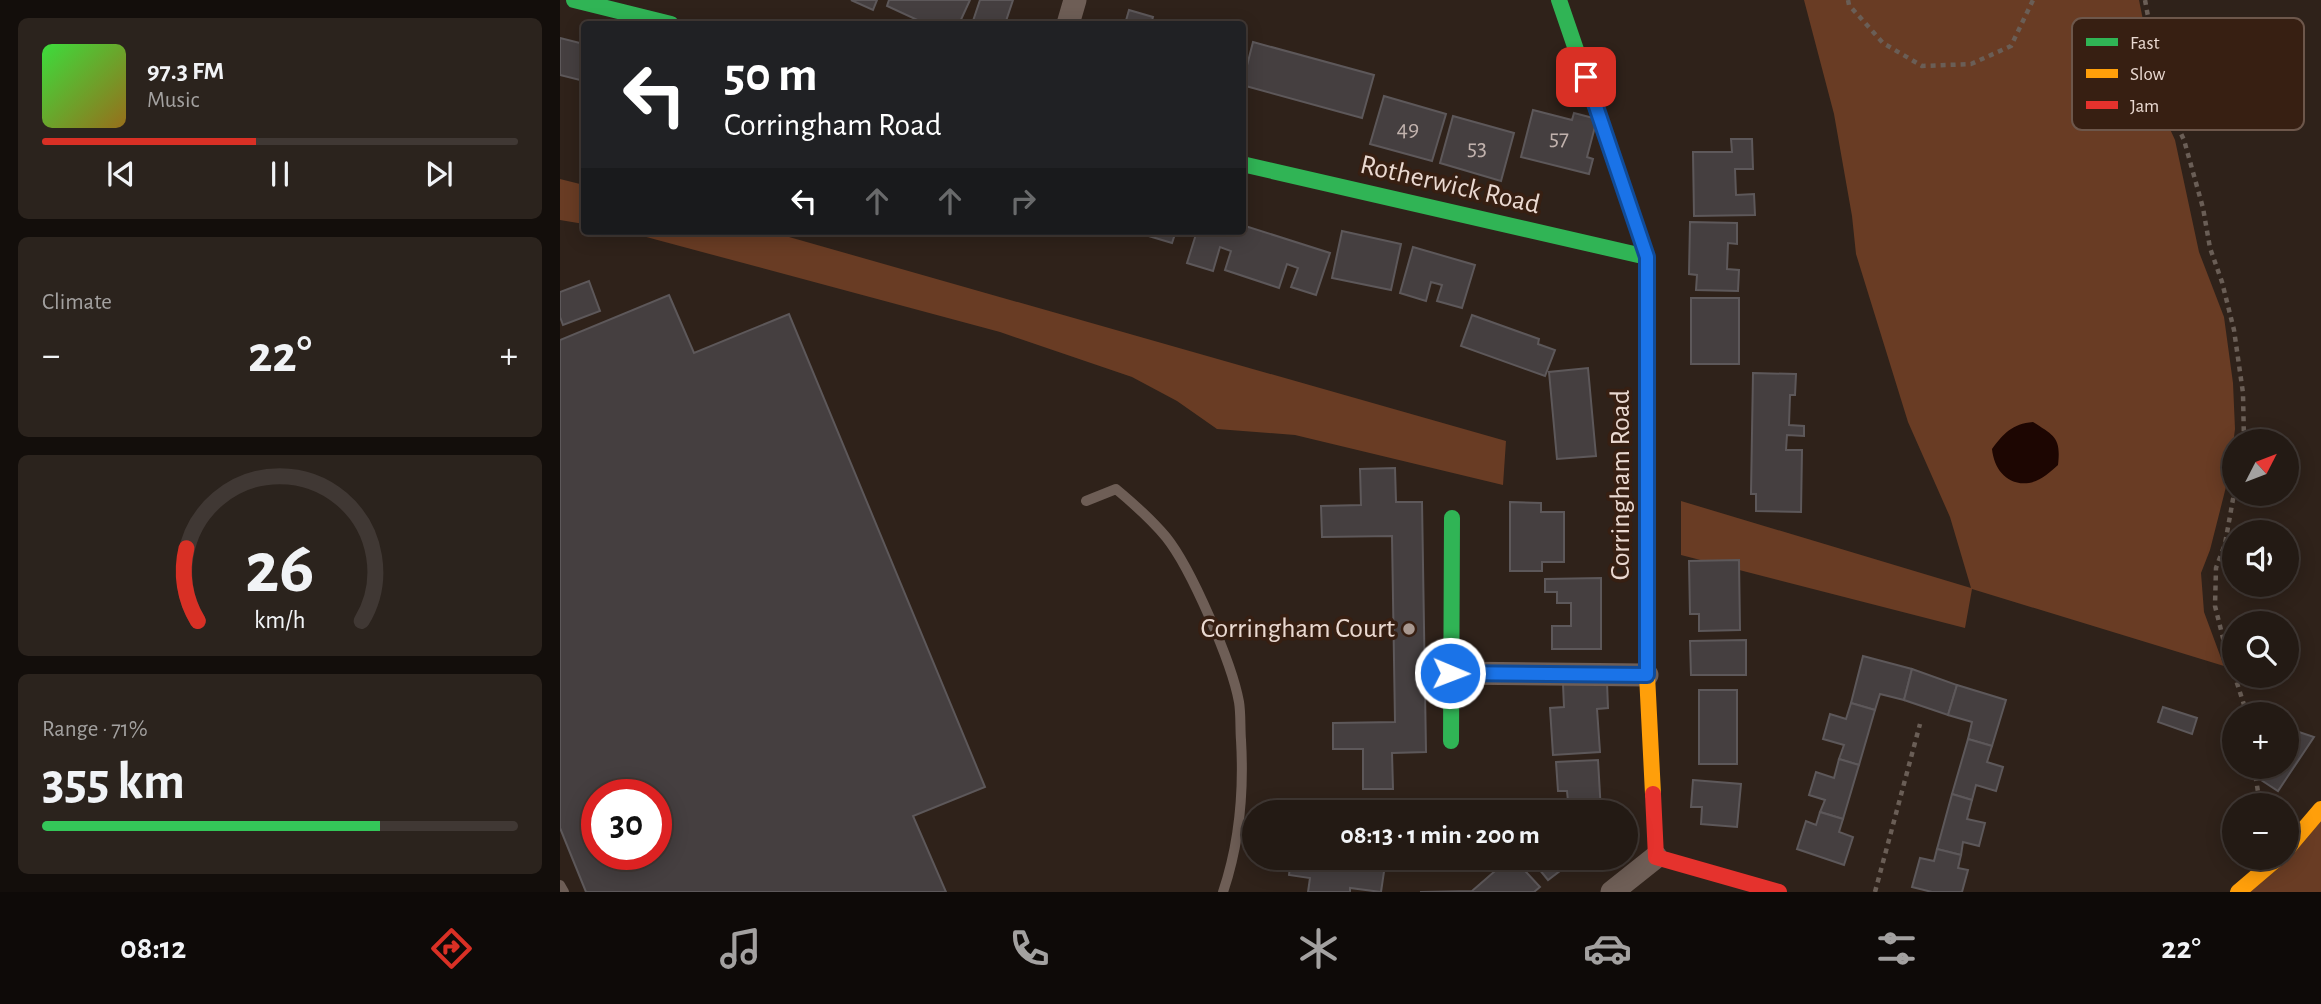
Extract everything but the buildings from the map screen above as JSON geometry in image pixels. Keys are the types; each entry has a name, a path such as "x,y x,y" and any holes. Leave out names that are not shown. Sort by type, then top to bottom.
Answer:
{"street":[{"path":"573,0 659,21"},
{"path":"1069,21 1075,0"},
{"name":"Corringham Road","path":"1559,0 1647,257 1647,675 1656,857"},
{"name":"Rotherwick Road","path":"1246,165 1647,257"},
{"path":"1451,741 1452,518"},
{"path":"1450,673 1647,675"},
{"path":"2299,835 2321,809"},
{"path":"1612,892 1656,857 1779,892"},
{"path":"2238,892 2264,870"}],"lane":[{"path":"1086,501 1116,489 1140,509 1167,539 1202,603 1223,652 1239,702 1242,762 1239,834 1223,892"},
{"path":"560,885 564,892"}],"path":[{"path":"1848,0 1849,5 1883,43 1922,66 1971,64 2011,46 2033,0"},
{"path":"2145,0 2148,18"},
{"path":"2180,130 2234,330 2243,393 2244,429"},
{"path":"2232,506 2225,544 2216,568 2215,606 2243,702"},
{"path":"1875,892 1920,724"}],"shaded area":[{"path":"1804,0 2139,0 2143,18 2072,18 2072,130 2170,130 2175,140 2199,252 2224,317 2233,383 2235,429 2222,429 2222,503 2201,573 2204,612 2222,665 1972,589 1965,628 1681,555 1681,501 1971,588 1950,517 1908,422 1856,254 1834,114"},
{"path":"560,179 581,184 581,224 560,220"},
{"path":"639,235 782,235 1506,441 1503,485 1295,435 1217,429 1177,401 1132,377 1000,332"},
{"path":"2033,422 2055,439 2058,465 2033,482 2014,482 1999,469 1992,449 2009,430"},
{"path":"2321,809 2321,892 2238,892 2260,870 2299,870 2299,831"}],"traffic: fast":[{"path":"574,0 659,21"},
{"path":"1559,0 1647,257 1647,406"},
{"path":"1246,165 1647,257"},
{"path":"1451,741 1452,518"}],"traffic: slow":[{"path":"1647,406 1647,675 1653,794"},
{"path":"2299,835 2321,809"},
{"path":"2238,892 2264,870"}],"traffic: jam":[{"path":"1653,794 1656,857 1779,892"}],"place":[{"name":"Corringham Court","path":"1409,629"}],"route":[{"path":"1450,673 1647,675 1647,257 1586,77"}]}
